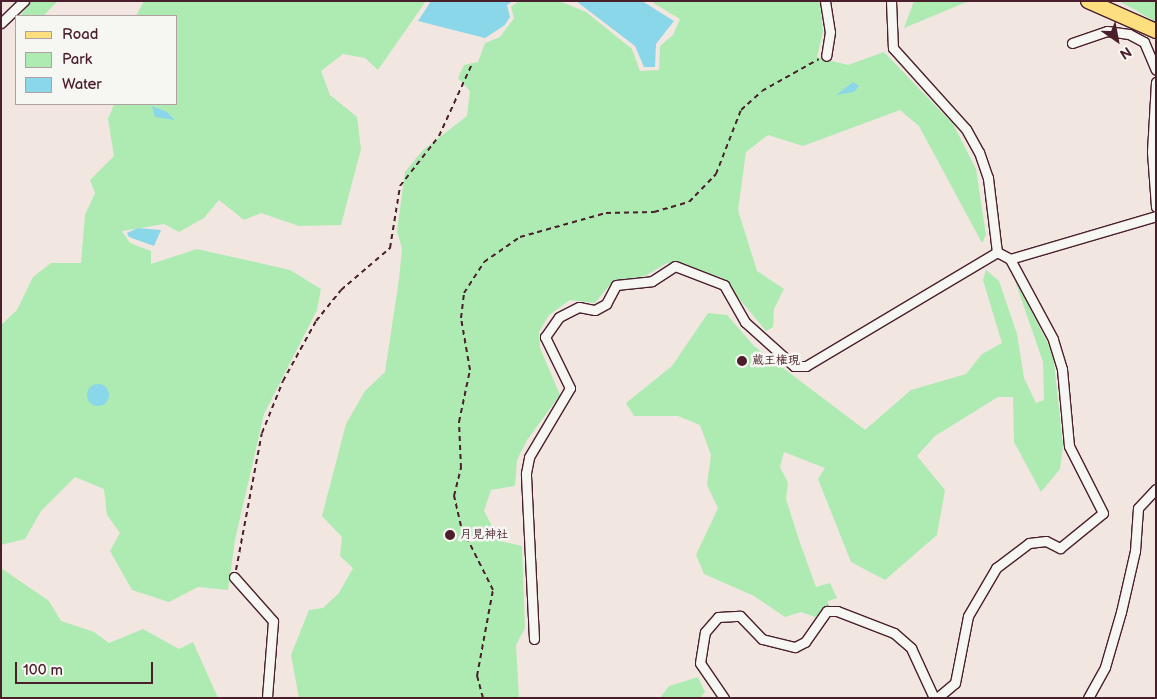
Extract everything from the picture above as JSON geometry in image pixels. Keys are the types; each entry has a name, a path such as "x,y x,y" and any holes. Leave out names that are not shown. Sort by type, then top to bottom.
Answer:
{"main road":[{"path":"1088,1 1156,31"}],"street":[{"path":"1,24 24,1"},
{"path":"825,1 830,32 826,56"},
{"path":"891,1 893,48 966,129 979,152 988,178 997,252"},
{"path":"1072,43 1107,31 1124,32 1144,42 1156,70"},
{"path":"1156,82 1152,152 1156,207"},
{"path":"1010,260 1156,216"},
{"path":"938,698 955,683 968,616 996,568 1029,543 1046,541 1060,548 1103,513 1069,446 1062,369 1053,339 1010,260 997,252"},
{"path":"534,639 526,473 529,457 570,388 545,337 559,317 579,307 595,310 606,304 616,285 652,280 675,266 724,285 745,322 794,366 806,366 997,252"},
{"path":"1088,698 1105,667 1121,612 1135,551 1138,508 1156,489"},
{"path":"234,577 274,621 267,698"},
{"path":"724,698 700,663 705,632 718,617 740,616 762,639 795,647 805,642 827,611 837,611 894,633 911,648 934,698"}],"path":[{"path":"483,698 477,676 493,590 461,526 454,496 460,468 459,422 470,370 461,318 464,293 484,262 520,237 606,213 654,212 689,202 716,174 741,110 762,91 826,56"},
{"path":"234,577 262,432 283,381 316,321 341,290 390,248 400,186 440,136 472,64"}],"green space":[{"path":"32,1 58,1 44,15 21,15"},
{"path":"144,1 426,1 378,70 365,58 343,54 321,71 330,95 357,117 361,149 341,225 299,226 261,213 244,220 219,200 204,218 179,232 164,224 122,231 130,243 151,251 151,264 197,249 290,270 321,289 317,310 264,414 235,540 228,590 198,587 169,602 132,590 110,551 120,533 107,515 104,489 75,477 41,511 25,539 1,545 1,325 17,310 33,277 51,263 81,263 85,215 95,193 90,180 114,156 108,119 114,105 178,105 178,15 137,15"},
{"path":"519,1 559,1 586,12 632,49 640,71 659,70 660,46 673,35 680,19 650,1 820,1 823,32 817,57 848,65 884,52 953,124 976,169 986,235 982,243 919,126 900,110 803,146 768,135 746,152 738,210 757,271 784,289 774,309 773,327 766,331 721,277 667,263 645,276 613,281 595,303 570,300 549,315 539,332 540,348 560,395 527,440 517,460 515,486 491,490 484,511 500,541 522,546 525,628 516,645 519,698 299,698 291,655 309,610 323,608 339,593 353,568 340,556 342,537 322,516 346,424 365,391 385,372 402,249 397,231 405,172 423,150 467,116 470,91 458,78 464,65 478,62 485,43 500,37 514,18 511,7"},
{"path":"914,1 969,1 904,28"},
{"path":"1119,1 1156,1 1156,22"},
{"path":"986,270 999,281 1017,334 1024,378 1036,403 1044,400 1043,362 1013,275 1053,354 1063,446 1060,469 1041,492 1014,442 1013,397 998,397 935,436 917,456 945,490 937,535 885,580 851,562 818,479 825,468 784,452 780,467 788,483 786,499 816,587 830,583 837,598 828,601 829,608 815,617 801,612 785,617 754,596 704,574 696,555 718,508 707,485 711,455 700,425 678,416 634,416 626,403 672,366 708,313 727,315 754,346 865,430 911,390 966,374 982,354 1002,343 983,280"},
{"path":"1,568 49,601 61,621 94,632 109,643 143,629 179,649 193,642 218,698 1,698"},
{"path":"698,677 705,692 700,698 660,698 669,686"}],"water":[{"path":"431,1 513,1 507,5 510,17 505,25 485,38 418,21"},
{"path":"576,1 642,1 674,21 656,44 655,67 644,67 635,46"},
{"path":"853,82 859,86 854,92 836,95"},
{"path":"152,106 167,112 175,120 155,117"},
{"path":"138,228 161,230 154,246 129,237 127,233"},
{"path":"98,384 108,391 109,395 102,405 98,406 88,399 87,395 94,385"}],"place":[{"name":"蔵王権現","path":"742,361"},
{"name":"月見神社","path":"450,535"}]}
